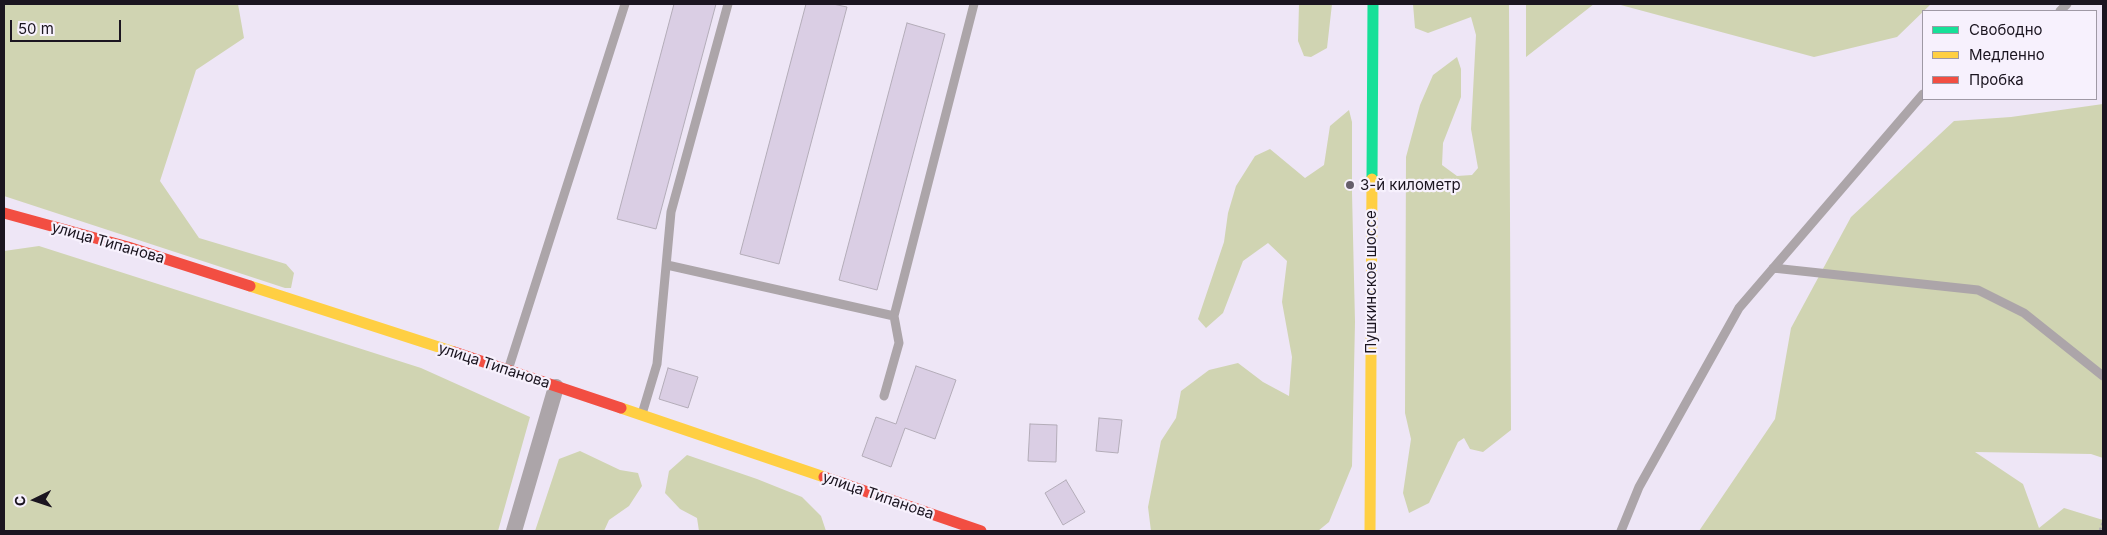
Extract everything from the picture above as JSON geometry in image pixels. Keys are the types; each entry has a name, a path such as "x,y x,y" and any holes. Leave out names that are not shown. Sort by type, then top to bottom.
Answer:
{"street":[{"name":"Пушкинское шоссе","path":"1370,531 1372,4"},
{"name":"улица Типанова","path":"4,213 128,247 508,370 981,531"},
{"path":"514,531 556,387"}],"lane":[{"path":"508,370 537,285 625,4"},
{"path":"641,416 657,364 671,212 728,4"},
{"path":"884,396 899,343 894,316 974,4"},
{"path":"1621,531 1638,487 1739,308 1922,95"},
{"path":"667,265 894,316"},
{"path":"1773,268 1978,290 2024,314 2103,376"}],"path":[{"path":"2100,530 2103,522"}],"green space":[{"path":"4,4 238,4 244,38 196,70 160,181 199,238 286,264 294,273 291,288 285,288 4,196"},
{"path":"1299,4 1332,4 1327,48 1311,57 1304,56 1298,41"},
{"path":"1413,4 1509,4 1511,430 1483,452 1470,449 1464,438 1458,442 1429,503 1409,513 1403,493 1411,439 1405,413 1406,157 1420,105 1433,75 1457,57 1461,69 1461,97 1443,143 1442,165 1457,176 1472,175 1478,168 1471,129 1476,35 1471,17 1428,33 1415,28"},
{"path":"1526,4 1594,4 1526,57"},
{"path":"1617,4 1931,4 1925,10 1922,10 1922,13 1897,37 1814,57"},
{"path":"2103,104 2103,458 2091,454 1975,452 2023,484 2039,528 2064,508 2103,520 2103,531 1699,531 1775,419 1791,328 1851,217 1954,121 2011,117"},
{"path":"1349,110 1352,122 1355,322 1352,466 1329,522 1318,531 1151,531 1148,507 1161,441 1176,418 1181,391 1209,370 1238,363 1263,382 1289,396 1292,357 1282,302 1287,261 1268,243 1243,261 1223,313 1206,328 1198,319 1224,242 1228,213 1236,186 1255,156 1270,149 1305,178 1324,165 1330,126"},
{"path":"39,246 421,368 530,417 498,531 4,531 4,251"},
{"path":"580,451 620,470 638,473 642,486 629,506 609,520 604,531 535,531 559,459"},
{"path":"687,455 802,497 821,516 826,531 699,531 697,518 680,509 665,493 669,471"}],"building":[{"path":"674,4 716,4 656,229 617,219"},
{"path":"806,4 833,4 847,7 779,264 740,254"},
{"path":"907,23 945,34 877,290 839,280"},
{"path":"916,366 956,380 935,439 905,428 891,467 862,456 876,417 896,424"},
{"path":"668,368 698,377 688,408 659,399"},
{"path":"1099,418 1122,420 1118,453 1096,451"},
{"path":"1030,424 1057,425 1056,462 1028,461"},
{"path":"1066,480 1085,512 1063,525 1045,493"}],"traffic: fast":[{"path":"1372,179 1373,4"}],"traffic: slow":[{"path":"1370,531 1372,179"},
{"path":"250,286 454,352"},
{"path":"621,408 824,477"}],"traffic: jam":[{"path":"4,213 128,247 250,286"},
{"path":"454,352 621,408"},
{"path":"824,477 981,531"}],"place":[{"name":"3-й километр","path":"1350,185"}]}
